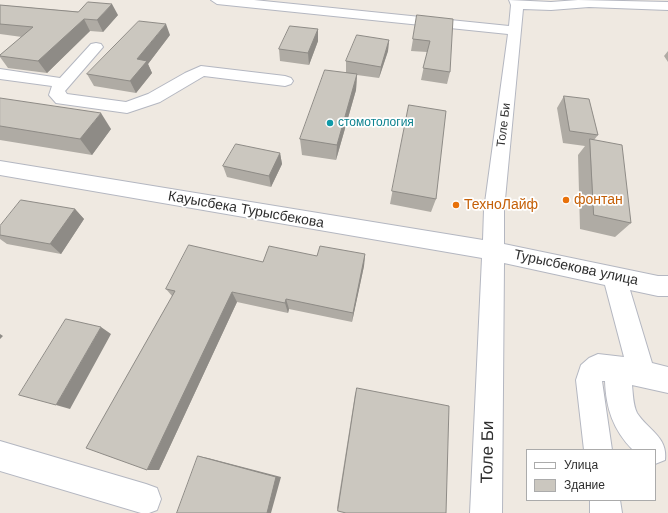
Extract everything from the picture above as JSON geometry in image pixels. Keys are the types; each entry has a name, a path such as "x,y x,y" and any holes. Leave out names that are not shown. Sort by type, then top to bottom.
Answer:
{"street":[{"path":"217,0 515,30"},
{"path":"516,2 552,6 589,3 668,6"},
{"name":"Толе Би","path":"486,513 494,210 515,30 516,2"},
{"path":"96,47 57,90 57,95 62,99 127,108 146,102 201,71 285,81"},
{"path":"2,76 62,83"},
{"name":"Кауысбека Турысбекова","path":"0,168 492,261"},
{"name":"Турысбекова улица","path":"492,261 614,276 665,288"},
{"path":"614,276 630,372 619,403 625,420 638,437 654,449"},
{"path":"598,449 588,380 590,374 598,367 668,380"},
{"path":"656,450 668,455"},
{"path":"0,456 146,499"},
{"path":"605,501 606,513"}],"building":[{"path":"88,2 112,4 97,20 84,19 38,61 0,56 33,27 0,24 0,5 78,12"},
{"path":"417,15 453,19 450,72 423,68 430,41 413,39"},
{"path":"139,21 166,24 137,59 147,61 130,81 87,74"},
{"path":"290,26 318,29 308,53 279,49"},
{"path":"357,35 389,40 381,67 346,61"},
{"name":"стомотология","path":"325,70 357,74 337,145 300,139"},
{"path":"564,96 589,99 598,135 570,131"},
{"path":"0,98 101,113 80,139 0,126"},
{"path":"409,105 446,111 436,199 392,191"},
{"path":"590,139 622,145 631,223 594,215"},
{"path":"236,144 280,153 269,176 223,166"},
{"path":"21,200 75,209 50,244 0,235 0,226"},
{"path":"189,245 263,262 269,246 317,256 320,246 365,254 353,313 286,299 285,303 232,292 147,470 86,448 175,291 166,289"},
{"path":"66,319 101,327 56,405 19,395"},
{"path":"357,388 449,406 446,513 346,513 338,511"},
{"path":"198,456 276,477 267,513 177,513"}],"place":[{"name":"стомотология","path":"330,123"},
{"name":"фонтан","path":"566,200"},
{"name":"ТехноЛайф","path":"456,205"}]}
